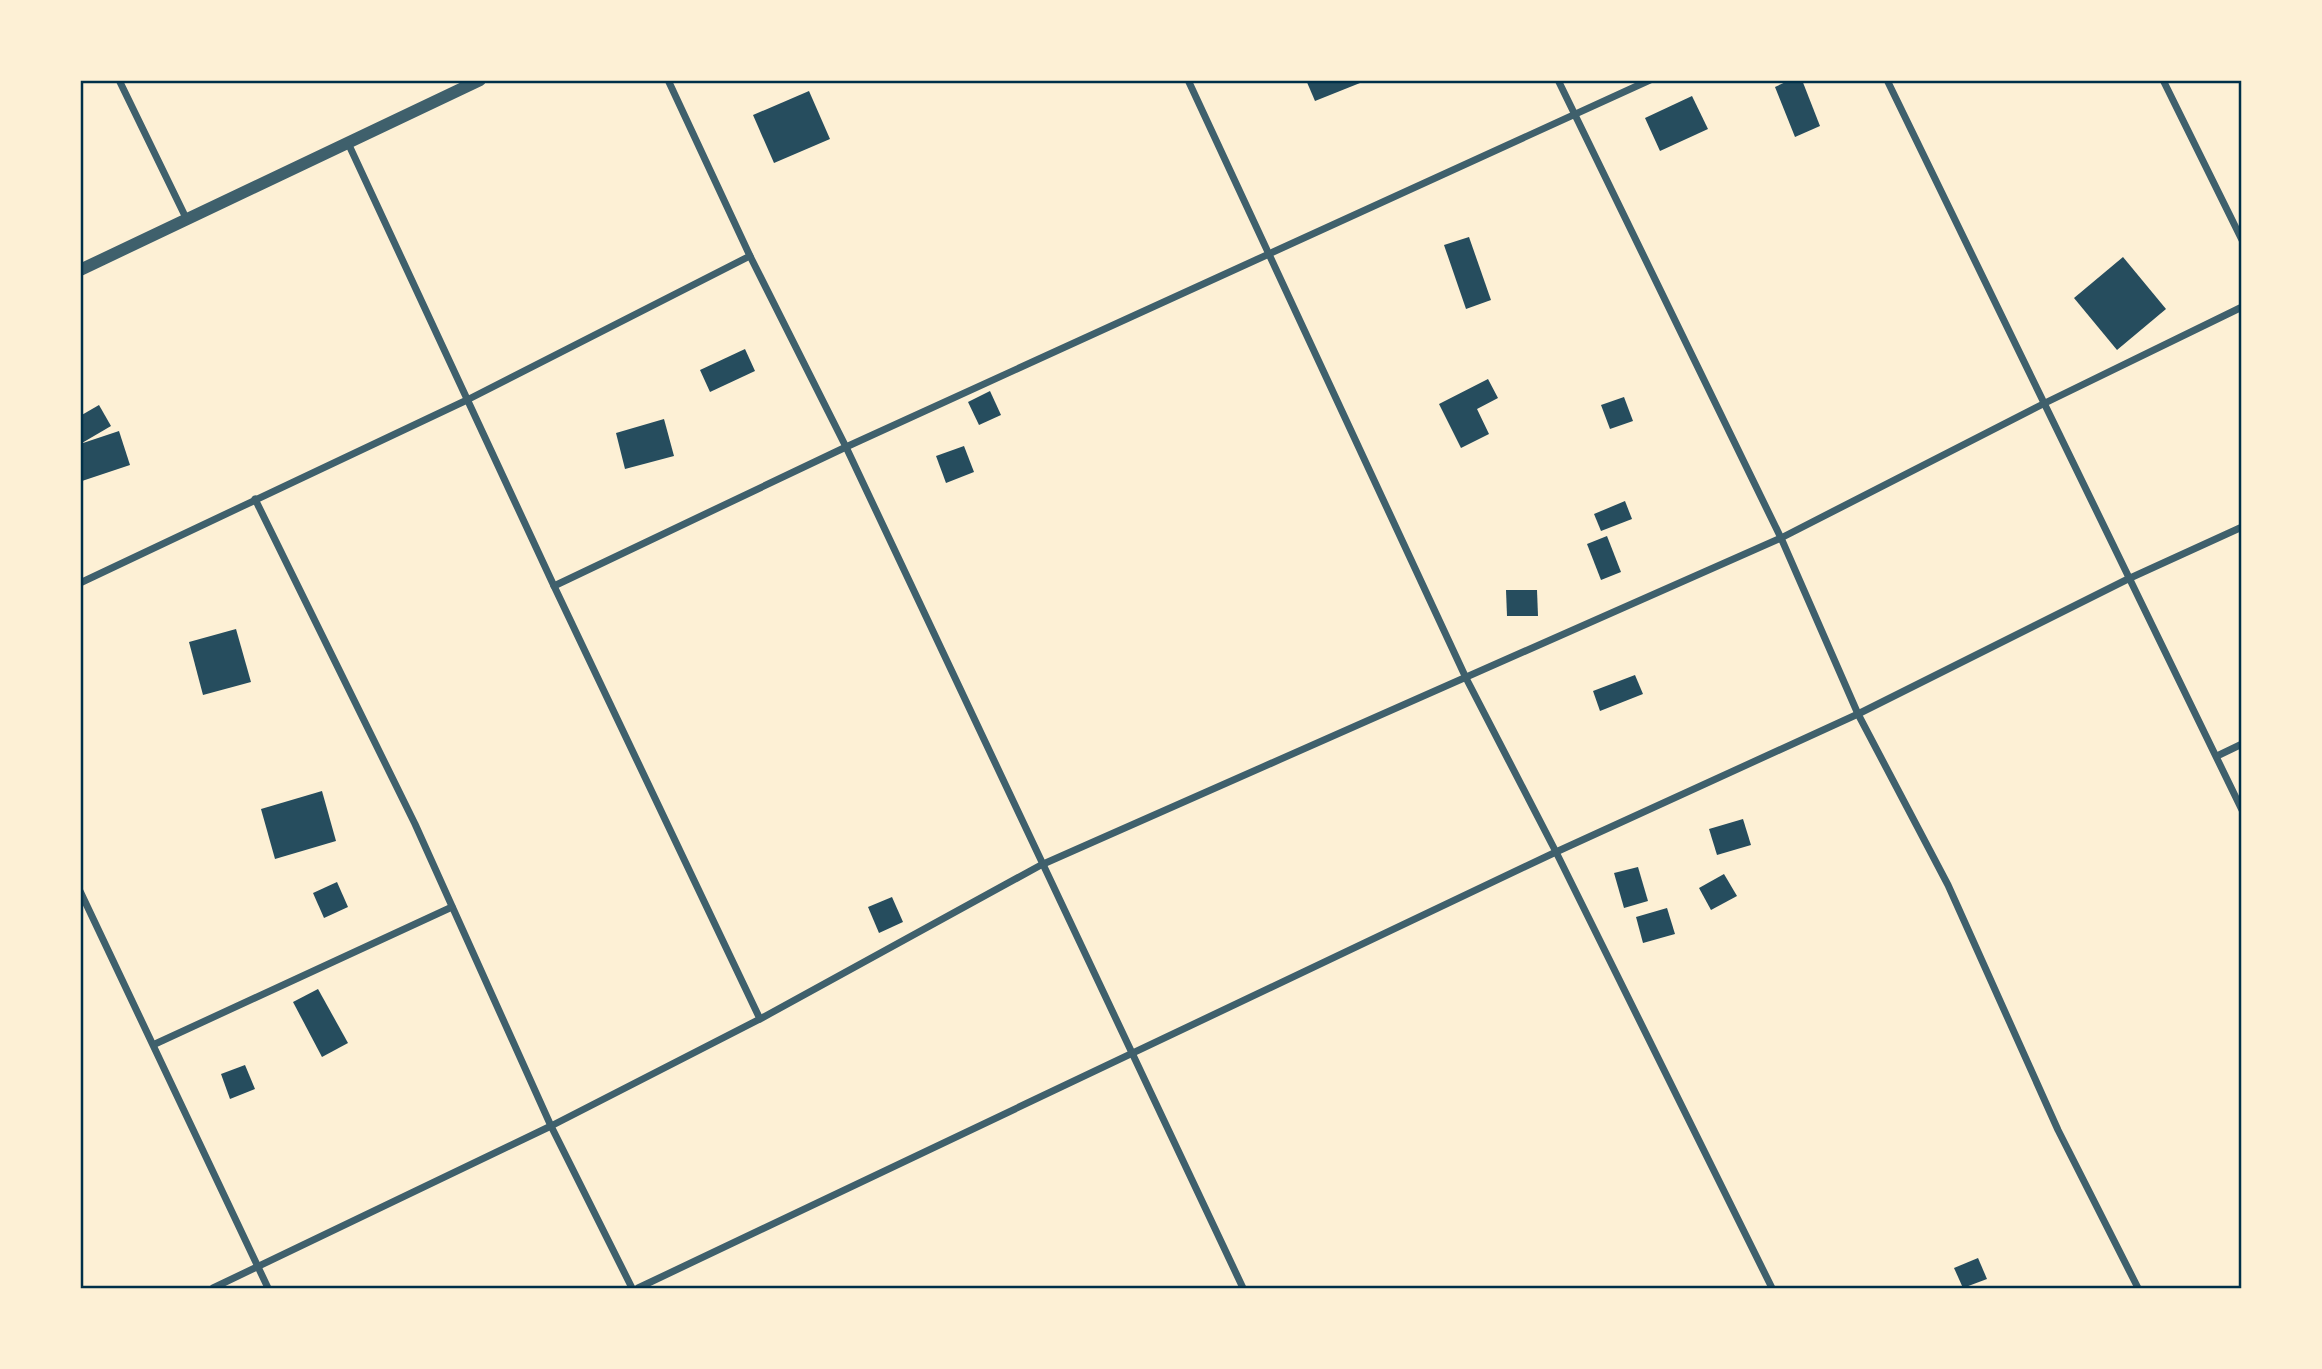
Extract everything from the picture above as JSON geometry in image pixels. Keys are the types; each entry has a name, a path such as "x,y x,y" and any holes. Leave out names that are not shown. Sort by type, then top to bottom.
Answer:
{"street":[{"path":"119,80 187,220"},
{"path":"80,270 463,84 480,80"},
{"path":"668,80 750,256 846,447 1243,1289"},
{"path":"1188,80 1271,252 1466,678 1556,852 1772,1289"},
{"path":"1558,80 1781,538 1858,714 1948,885 2058,1130 2138,1289"},
{"path":"554,586 846,447 1271,252 1575,117 1650,80"},
{"path":"1887,80 2242,810"},
{"path":"2163,80 2242,240"},
{"path":"348,142 554,586 760,1019"},
{"path":"80,583 467,400 750,256"},
{"path":"213,1289 551,1126 760,1019 1041,865 1781,538 2045,403 2242,307"},
{"path":"255,499 453,907 551,1126 632,1289"},
{"path":"638,1289 1556,852 1858,714 2128,579 2242,527"},
{"path":"2217,756 2242,744"},
{"path":"80,891 155,1044 268,1289"},
{"path":"155,1044 453,907"}],"building":[{"path":"1306,80 1365,80 1365,81 1315,101"},
{"path":"1790,80 1802,80 1820,126 1795,137 1775,87"},
{"path":"809,91 830,139 774,163 753,115"},
{"path":"1692,96 1708,129 1660,151 1645,118"},
{"path":"1469,237 1491,300 1466,309 1444,245"},
{"path":"2123,257 2166,309 2117,350 2074,298"},
{"path":"745,349 755,371 710,392 700,370"},
{"path":"1488,379 1498,398 1477,409 1489,434 1461,448 1439,404"},
{"path":"990,391 1001,415 979,425 968,402"},
{"path":"1624,397 1633,421 1610,429 1601,405"},
{"path":"99,405 111,426 82,443 80,416"},
{"path":"664,419 674,456 625,469 616,433"},
{"path":"119,431 130,465 82,481 80,444"},
{"path":"964,446 974,472 946,483 936,456"},
{"path":"1625,501 1632,519 1601,531 1594,514"},
{"path":"1607,536 1621,572 1601,580 1587,544"},
{"path":"1506,590 1537,590 1538,616 1507,616"},
{"path":"236,629 251,682 203,695 189,642"},
{"path":"1635,675 1643,694 1600,711 1593,691"},
{"path":"322,791 336,841 275,859 261,809"},
{"path":"1743,819 1751,845 1717,855 1709,829"},
{"path":"1638,867 1648,901 1624,908 1614,873"},
{"path":"1724,874 1737,896 1711,910 1699,888"},
{"path":"337,882 348,907 324,918 313,893"},
{"path":"892,897 903,922 879,933 868,907"},
{"path":"1667,908 1675,934 1643,943 1636,917"},
{"path":"318,989 348,1043 322,1057 293,1002"},
{"path":"245,1065 255,1089 230,1099 221,1074"},
{"path":"1978,1258 1987,1279 1963,1288 1954,1268"}]}
